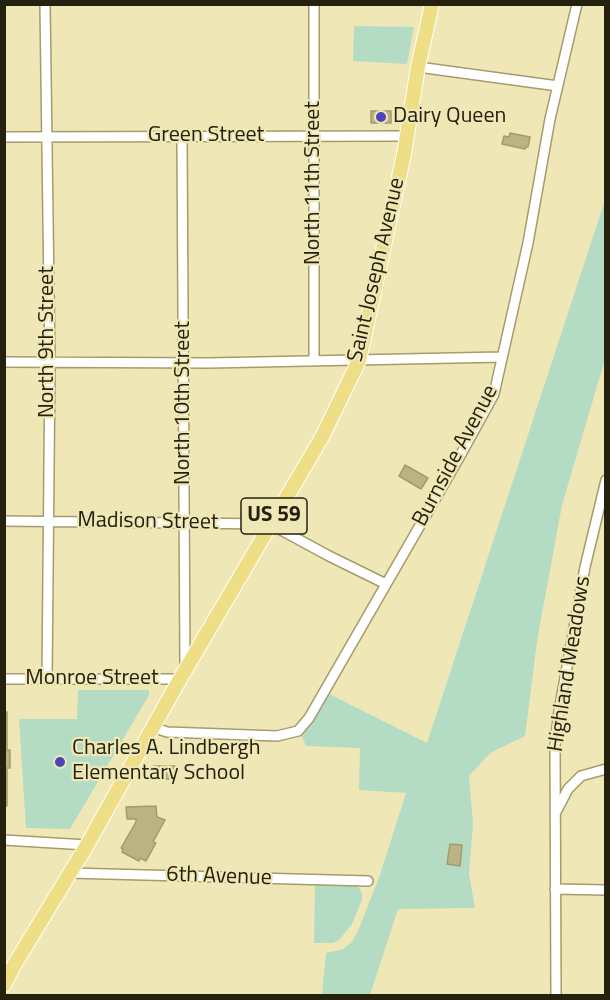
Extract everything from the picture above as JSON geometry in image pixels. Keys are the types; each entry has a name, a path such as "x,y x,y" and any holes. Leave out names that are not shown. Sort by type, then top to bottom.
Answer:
{"main road":[{"name":"Saint Joseph Avenue","path":"4,985 9,966 87,845 152,727 322,437 359,360 407,136 418,67 432,4"}],"street":[{"name":"North 9th Street","path":"45,4 50,362 47,679"},
{"name":"North 11th Street","path":"314,4 314,361"},
{"name":"Burnside Avenue","path":"152,727 167,732 277,736 292,734 302,728 494,394 528,243 558,86 577,4"},
{"path":"418,67 558,86"},
{"name":"North 10th Street","path":"182,136 184,522 182,675"},
{"name":"Green Street","path":"4,137 407,136"},
{"path":"4,362 183,363 502,357"},
{"name":"Highland Meadows","path":"555,815 555,745 559,711 585,567 606,480"},
{"name":"Madison Street","path":"4,521 270,524 386,584"},
{"name":"Monroe Street","path":"4,679 182,675"},
{"name":"Highland Meadows","path":"555,815 568,789 581,776 606,769"},
{"path":"555,815 556,996"},
{"path":"4,840 87,845"},
{"name":"6th Avenue","path":"70,873 368,881"},
{"path":"555,889 606,890"}],"green space":[{"path":"354,26 414,27 407,64 353,61"},
{"path":"605,200 605,359 562,505 537,641 525,736 490,753 469,776 473,824 469,874 475,908 398,909 370,995 322,995 326,953 343,949 351,943 358,931 380,875 406,793 359,790 360,748 306,746 302,737 329,694 427,743"},
{"name":"Charles A. Lindbergh Elementary School","path":"78,690 149,690 149,695 70,829 26,828 19,719 77,719"},
{"path":"315,882 353,884 362,893 362,900 352,924 339,940 333,943 314,943"}],"building":[{"name":"Dairy Queen","path":"371,111 391,111 391,123 371,123"},
{"path":"510,133 530,137 528,147 525,149 502,144 504,136 509,137"},
{"path":"405,465 428,478 421,489 399,476"},
{"name":"Charles A. Lindbergh Elementary School","path":"4,712 7,712 7,750 10,750 10,768 7,768 7,806 4,806"},
{"path":"154,766 175,766 175,779 154,779"},
{"path":"156,806 157,817 165,820 146,861 140,858 139,861 122,852 121,848 136,822 136,819 127,819 126,807"},
{"path":"450,844 462,845 460,866 447,864"}],"place":[{"name":"Dairy Queen","path":"381,117"},
{"name":"Charles A. Lindbergh Elementary School","path":"60,762"}]}
